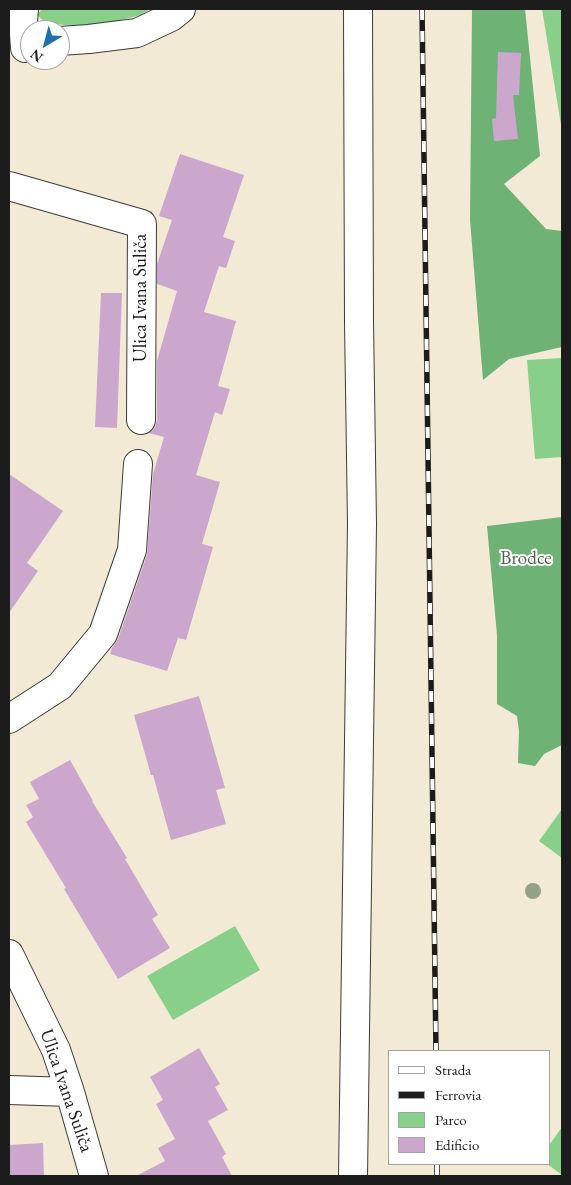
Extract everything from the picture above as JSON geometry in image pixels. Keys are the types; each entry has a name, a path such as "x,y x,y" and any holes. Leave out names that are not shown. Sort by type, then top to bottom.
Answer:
{"main road":[{"path":"70,40 137,33 171,17 181,9"},
{"path":"353,1176 362,524 358,9"},
{"name":"Ulica Ivana Suliča","path":"9,186 142,224 141,420"},
{"path":"9,719 60,686 103,634 132,550 138,464"},
{"name":"Ulica Ivana Suliča","path":"9,954 56,1050 94,1176"},
{"path":"9,1090 70,1092"}],"green space":[{"path":"42,9 150,9 141,15 92,27 70,25 70,20 43,20 37,15"},
{"path":"472,9 525,9 540,156 504,184 546,229 562,231 562,347 509,359 483,380 470,220"},
{"path":"542,9 562,9 562,131"},
{"path":"562,358 562,457 535,459 527,360"},
{"name":"Brodce","path":"562,517 562,745 544,754 535,766 518,763 519,731 517,716 497,704 497,635 487,526"},
{"path":"562,809 562,858 539,841"},
{"path":"235,926 260,970 173,1020 147,976"},
{"path":"562,1127 562,1175 548,1165 551,1165 551,1143"}],"building":[{"path":"498,52 521,53 519,95 513,95 518,139 494,141 492,119 496,118"},
{"path":"180,154 244,175 223,237 235,241 226,268 219,266 204,312 236,321 218,386 230,389 222,415 215,412 196,475 220,482 202,544 213,547 186,640 178,638 167,671 110,654 118,639 147,555 153,474 164,437 149,433 155,427 157,420 157,361 177,291 157,284 157,264 172,220 159,216"},
{"path":"101,293 122,293 117,428 95,427"},
{"path":"9,474 63,511 27,563 38,571 9,613"},
{"path":"199,696 225,788 216,790 226,824 171,840 134,715"},
{"path":"70,760 158,915 152,919 170,948 118,979 26,822 33,817 26,805 39,799 30,782"},
{"path":"199,1048 220,1084 215,1087 228,1110 208,1121 226,1154 222,1157 232,1176 136,1176 165,1161 158,1148 175,1139 156,1104 163,1100 150,1077"},
{"path":"43,1143 44,1176 9,1176 9,1145"}],"railway":[{"path":"422,9 436,1050"},
{"path":"437,1165 437,1176"}]}
